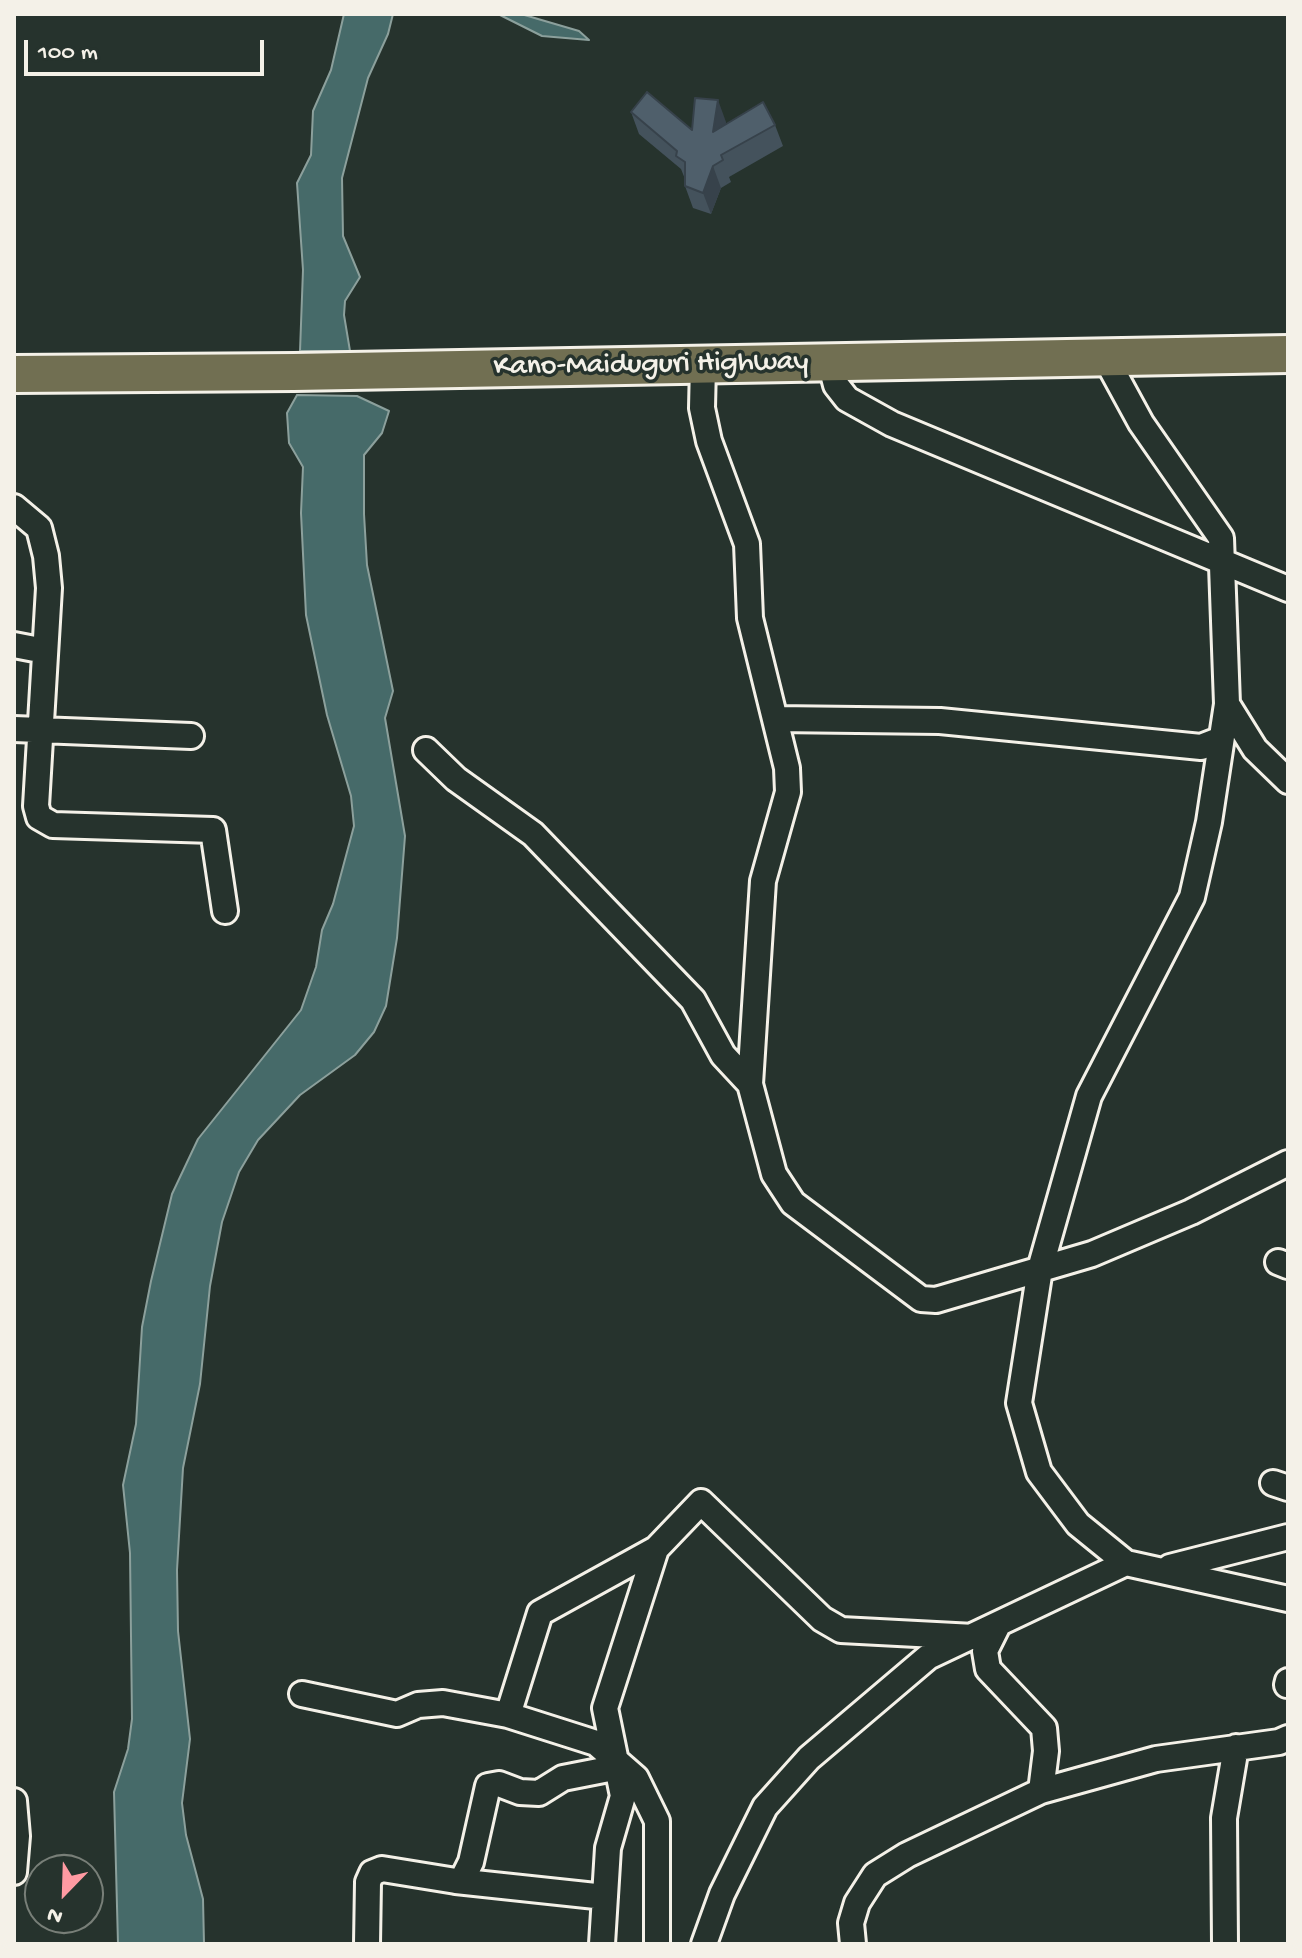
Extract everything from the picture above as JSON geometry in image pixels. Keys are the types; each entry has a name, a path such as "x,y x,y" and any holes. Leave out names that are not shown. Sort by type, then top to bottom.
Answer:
{"highway":[{"name":"Kano-Maiduguri Highway","path":"14,374 1288,354"}],"street":[{"path":"1105,357 1141,423 1221,538 1227,704 1219,740 1209,822 1192,897 1089,1096 1040,1269 1019,1403 1039,1472 1078,1524 1126,1563 1164,1568 1288,1599"},
{"path":"830,362 836,385 847,399 892,424 1288,589"},
{"path":"703,365 702,408 709,441 747,544 750,618 787,768 788,792 763,881 750,1084 774,1174 793,1203 921,1299 936,1300 1092,1254 1191,1212 1288,1163"},
{"path":"14,507 39,528 46,556 45,651 36,806 39,817"},
{"path":"14,645 45,651"},
{"path":"1227,704 1255,749 1286,778"},
{"path":"775,719 940,721 1201,747 1219,740"},
{"path":"14,729 40,733 191,736"},
{"path":"426,750 456,779 533,834 693,1000 723,1055 750,1084"},
{"path":"14,811 39,817 53,825 213,830 225,911"},
{"path":"508,1715 540,1613 656,1549 701,1502 822,1619 841,1630 974,1637"},
{"path":"1164,1568 1288,1537"},
{"path":"602,1944 608,1848 623,1796 619,1765 606,1727 605,1708 656,1549"},
{"path":"704,1944 722,1894 765,1807 809,1758 928,1657 997,1627 1126,1563"},
{"path":"997,1627 985,1651 988,1669 1044,1728 1046,1751 1041,1791"},
{"path":"302,1694 397,1714 418,1705 443,1703 508,1715 596,1743 636,1778 657,1821 657,1944"},
{"path":"853,1944 851,1923 857,1903 875,1875 907,1855 1041,1791 1156,1759 1288,1738"},
{"path":"1225,1944 1224,1818 1236,1747"},
{"path":"456,1881 463,1878 471,1862 488,1786 499,1784 520,1792 539,1793 563,1778 619,1765"},
{"path":"14,1801 17,1836 14,1872"},
{"path":"367,1944 368,1882 372,1873 382,1869 456,1881 605,1897"}],"water":[{"path":"344,14 393,14 388,34 368,78 342,178 343,236 360,277 345,301 350,351 300,351 303,270 297,183 311,155 313,111 331,70"},
{"path":"498,14 521,14 579,31 589,40 542,36"},
{"path":"297,395 357,396 389,411 382,433 364,455 364,514 367,565 393,691 385,718 405,836 397,938 386,1006 374,1032 355,1055 300,1095 258,1140 239,1172 222,1222 210,1286 200,1384 183,1468 177,1570 178,1631 190,1739 182,1803 186,1835 203,1899 204,1944 118,1944 114,1792 128,1749 132,1719 130,1553 123,1485 136,1424 142,1327 151,1281 172,1194 198,1139 301,1010 316,967 322,930 333,904 354,826 351,796 327,715 306,615 301,513 303,467 289,443 287,413"}],"building":[{"path":"647,92 692,130 695,98 718,100 713,132 763,102 775,125 721,155 723,160 713,166 703,193 685,186 685,162 676,156 677,151 631,112"}]}
